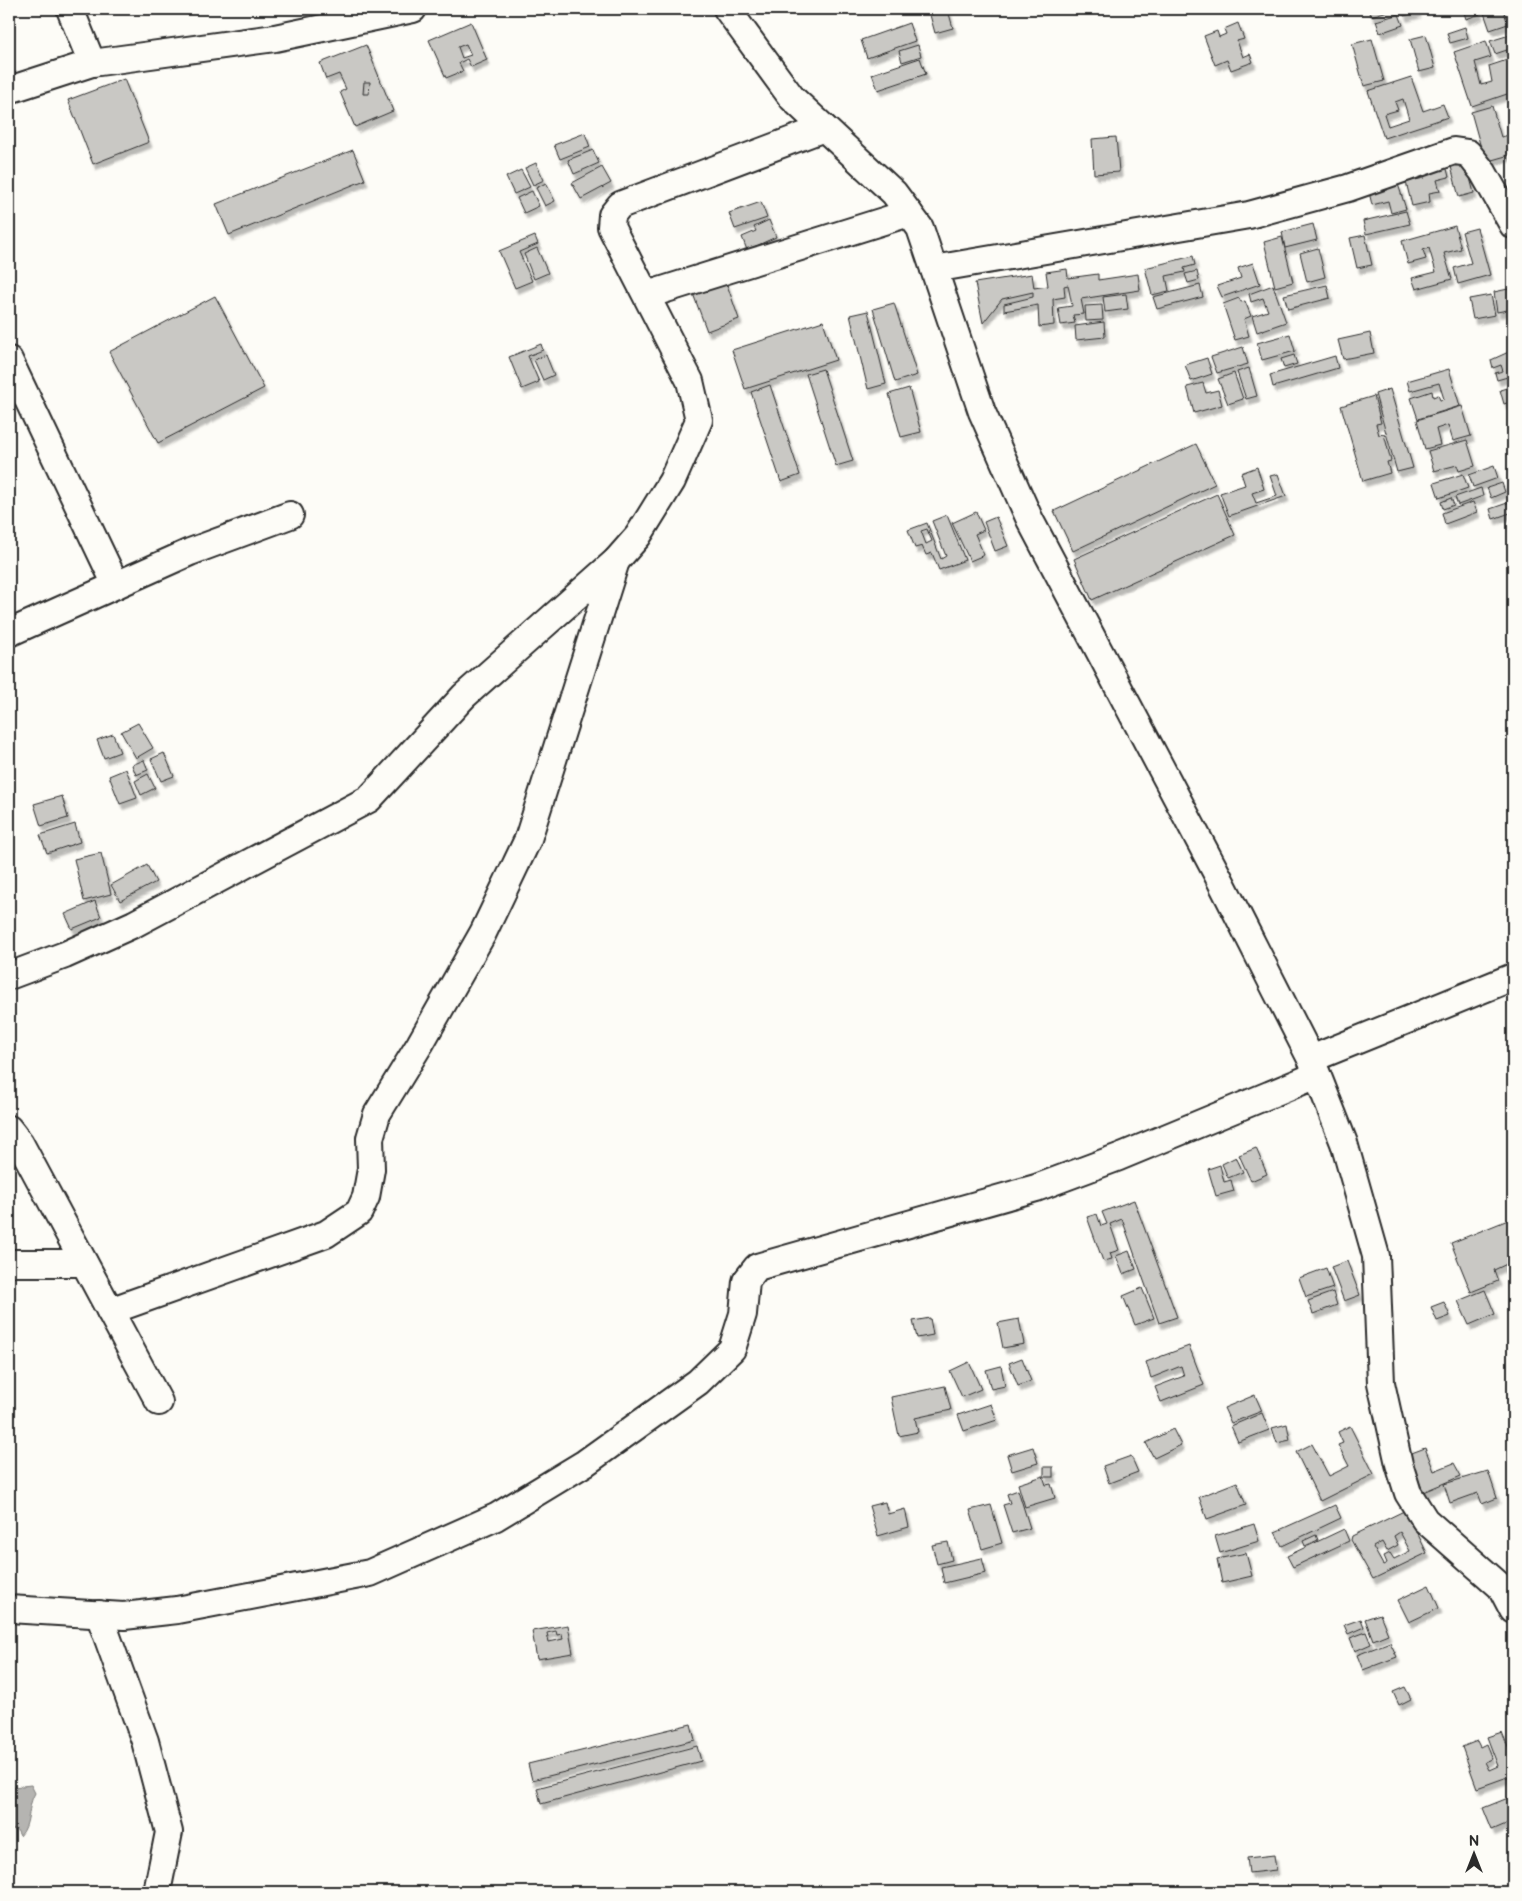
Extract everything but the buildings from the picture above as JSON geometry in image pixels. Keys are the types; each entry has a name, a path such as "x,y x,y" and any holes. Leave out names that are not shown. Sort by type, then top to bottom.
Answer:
{"street":[{"path":"70,9 92,63"},
{"path":"9,90 92,63 275,38 413,9"},
{"path":"727,9 792,98 894,193 920,228 982,412 1030,520 1213,866 1314,1067 1344,1143 1376,1256 1381,1383 1399,1464 1408,1493 1425,1520 1501,1587 1513,1610"},
{"path":"9,976 65,955 134,924 369,800 464,696 616,561 638,536 672,481 699,420 690,380 611,226 612,215 620,205 824,128"},
{"path":"934,269 1249,215 1348,188 1454,151 1468,153 1484,172 1513,225"},
{"path":"647,295 909,213"},
{"path":"9,360 116,585"},
{"path":"9,633 190,552 290,515"},
{"path":"110,1311 326,1234 359,1212 366,1197 371,1169 370,1138 377,1114 420,1044 483,933 528,839 616,561"},
{"path":"9,1609 124,1616 177,1610 370,1573 487,1521 585,1462 698,1382 732,1349 743,1314 746,1281 757,1268 1036,1188 1119,1156 1513,977"},
{"path":"9,1129 20,1143 159,1402"},
{"path":"9,1263 84,1263"},
{"path":"99,1614 145,1741 169,1832 157,1892"}],"shaded area":[{"path":"9,1783 13,1787 31,1785 35,1793 26,1826 20,1836 17,1830 9,1829"}]}
